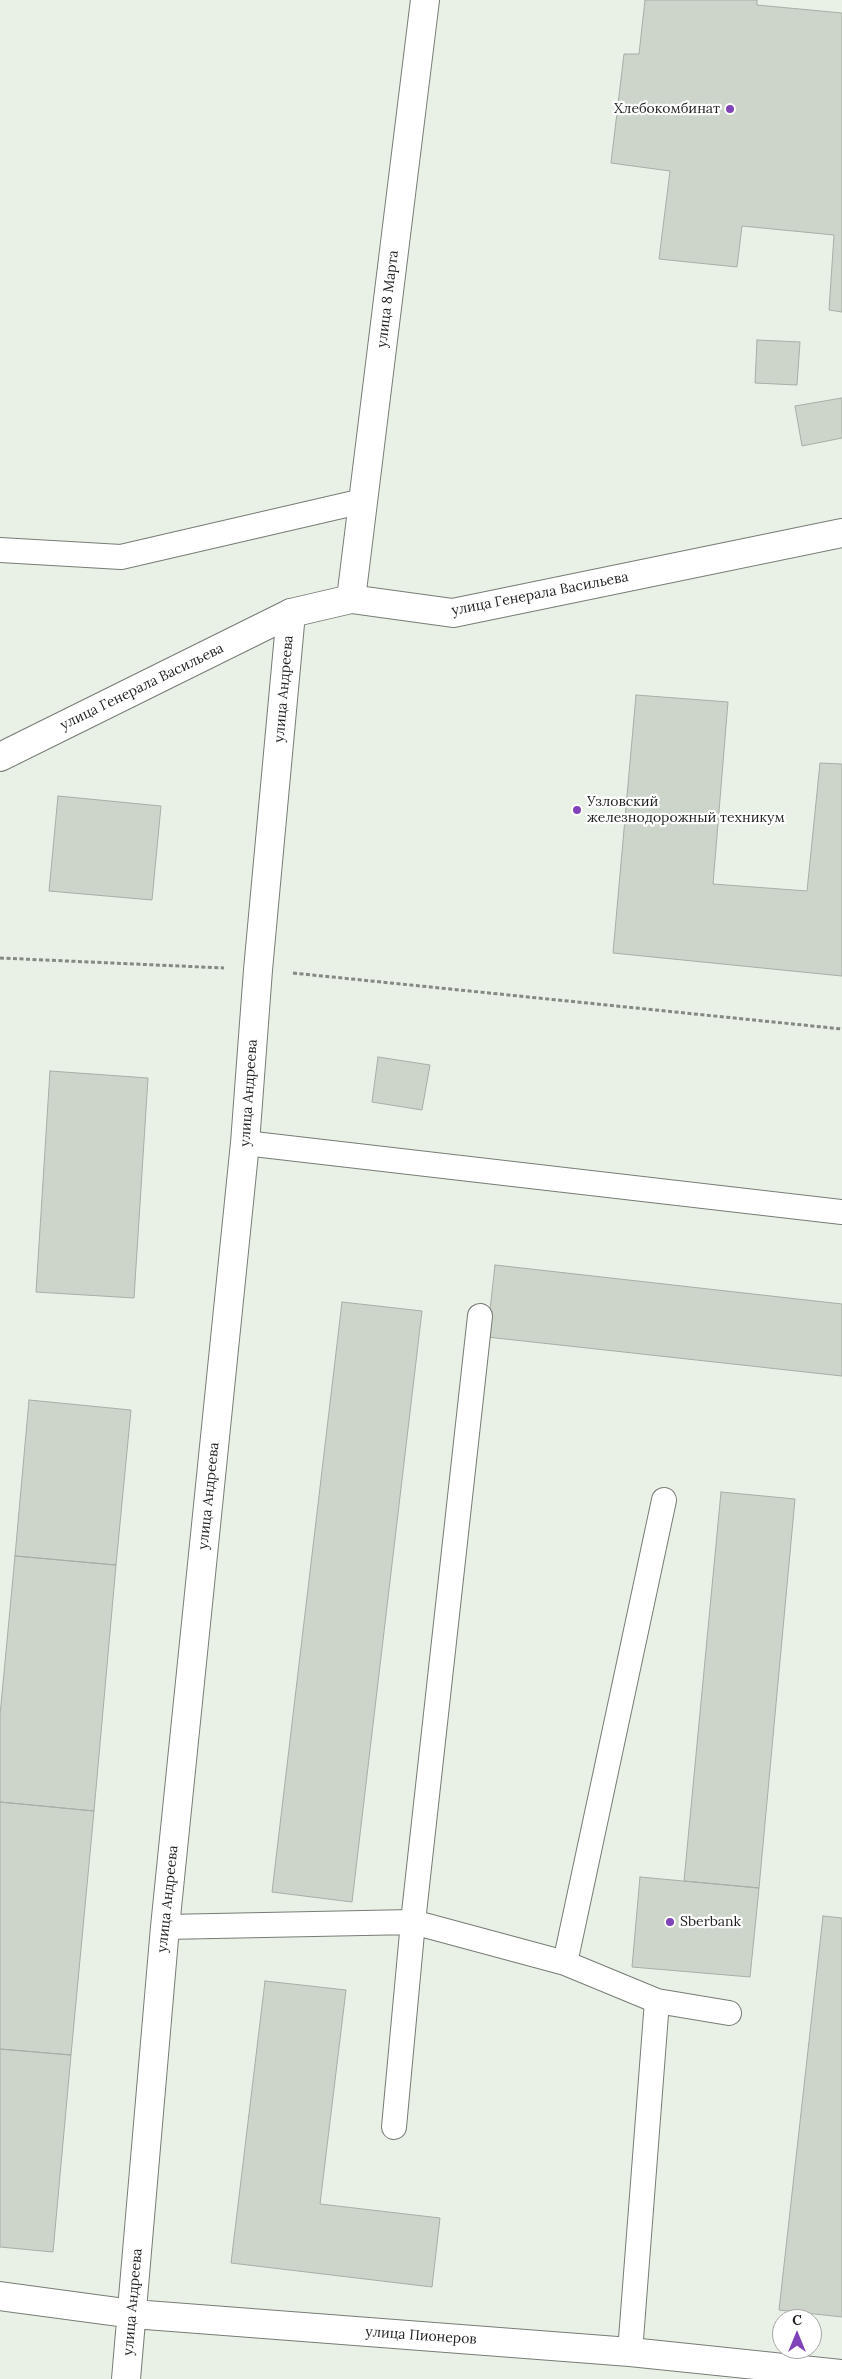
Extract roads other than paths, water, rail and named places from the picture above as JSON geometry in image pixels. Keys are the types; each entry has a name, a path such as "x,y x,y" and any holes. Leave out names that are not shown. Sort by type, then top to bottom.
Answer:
{"street":[{"name":"улица 8 Марта","path":"351,599 425,0"},
{"name":"улица Генерала Васильева","path":"0,757 291,613 351,599 453,613 842,533"},
{"name":"улица Андреева","path":"126,2379 165,1927 245,1143 258,970 291,613"},
{"name":"улица Пионеров","path":"0,2296 133,2314 630,2352 828,2375"}],"lane":[{"path":"0,550 122,557 363,501"},
{"path":"245,1143 842,1212"},
{"path":"394,2127 413,1922 480,1316"},
{"path":"565,1962 664,1500"},
{"path":"165,1927 413,1922 565,1962 657,2001 729,2013"},
{"path":"630,2352 657,2001"}],"place":[{"name":"Хлебокомбинат","path":"730,109"},
{"name":"Узловский железнодорожный техникум","path":"577,810"},
{"name":"Sberbank","path":"670,1922"}]}
